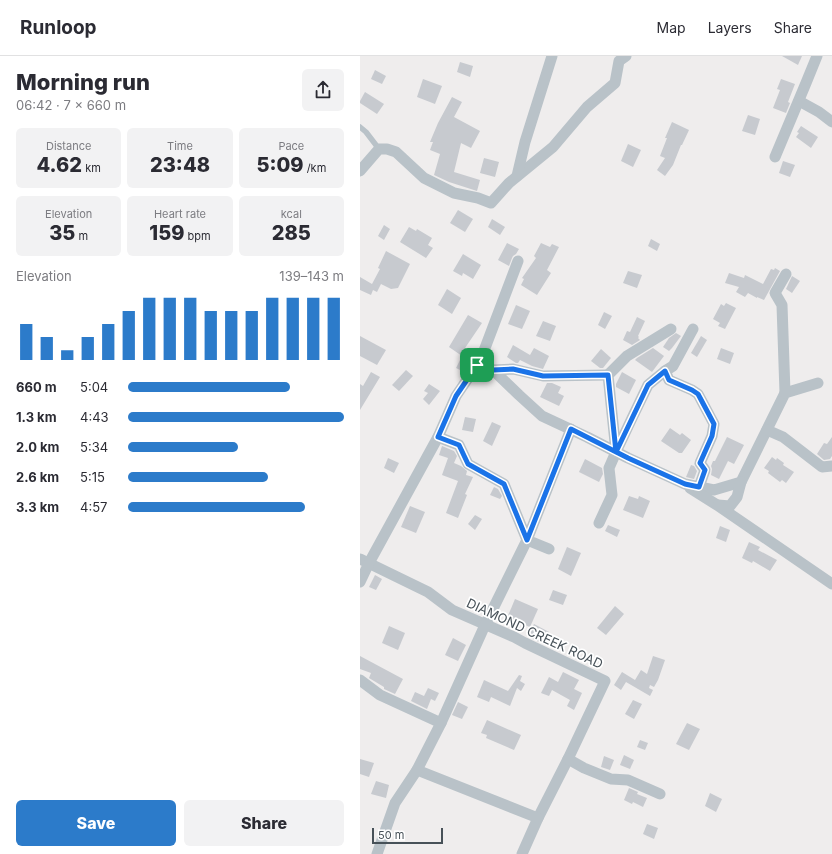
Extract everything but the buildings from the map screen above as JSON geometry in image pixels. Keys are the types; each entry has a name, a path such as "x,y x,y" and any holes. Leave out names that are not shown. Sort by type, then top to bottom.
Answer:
{"street":[{"path":"517,176 552,56"},
{"path":"360,171 379,149 387,149 396,152 424,178 454,193 478,198 491,203 509,183 553,147 587,107 615,83 619,60 626,56"},
{"path":"775,157 817,56"},
{"path":"799,101 819,112 832,122"},
{"path":"360,582 364,561 438,437 456,396 482,356 518,261"},
{"path":"717,505 730,506 738,497 741,482 785,394 782,305 775,293 786,274"},
{"path":"477,365 493,370 513,369 543,376 608,375 627,356 670,329"},
{"path":"600,523 612,495 609,468 648,385 673,366 693,329"},
{"path":"493,370 542,416 685,484 832,584"},
{"path":"665,371 669,380 698,394 714,424 712,436 700,463 705,470 699,487"},
{"path":"608,375 616,452"},
{"path":"785,394 818,384"},
{"path":"377,854 395,803 417,770 441,723 485,625 527,540 571,429"},
{"path":"767,430 783,437 822,467 832,466"},
{"path":"438,437 459,445 468,464 504,484 527,540 549,549"},
{"path":"685,484 714,490 741,482"},
{"name":"DIAMOND CREEK ROAD","path":"364,561 428,592 452,610 514,637 605,681 522,854"},
{"path":"360,680 380,695 441,723"},
{"path":"568,759 611,779 628,780 660,794"},
{"path":"417,770 538,818"}],"lane":[{"path":"360,127 366,132 379,149"}],"route":[{"path":"477,365 456,396 438,437 459,445 468,464 504,484 527,540 571,429 587,437 616,452 628,458 685,484 699,487 705,470 700,463 712,436 714,424 698,394 669,380 665,371 648,385 616,452 608,375 543,376 513,369 493,370 477,365"}]}
